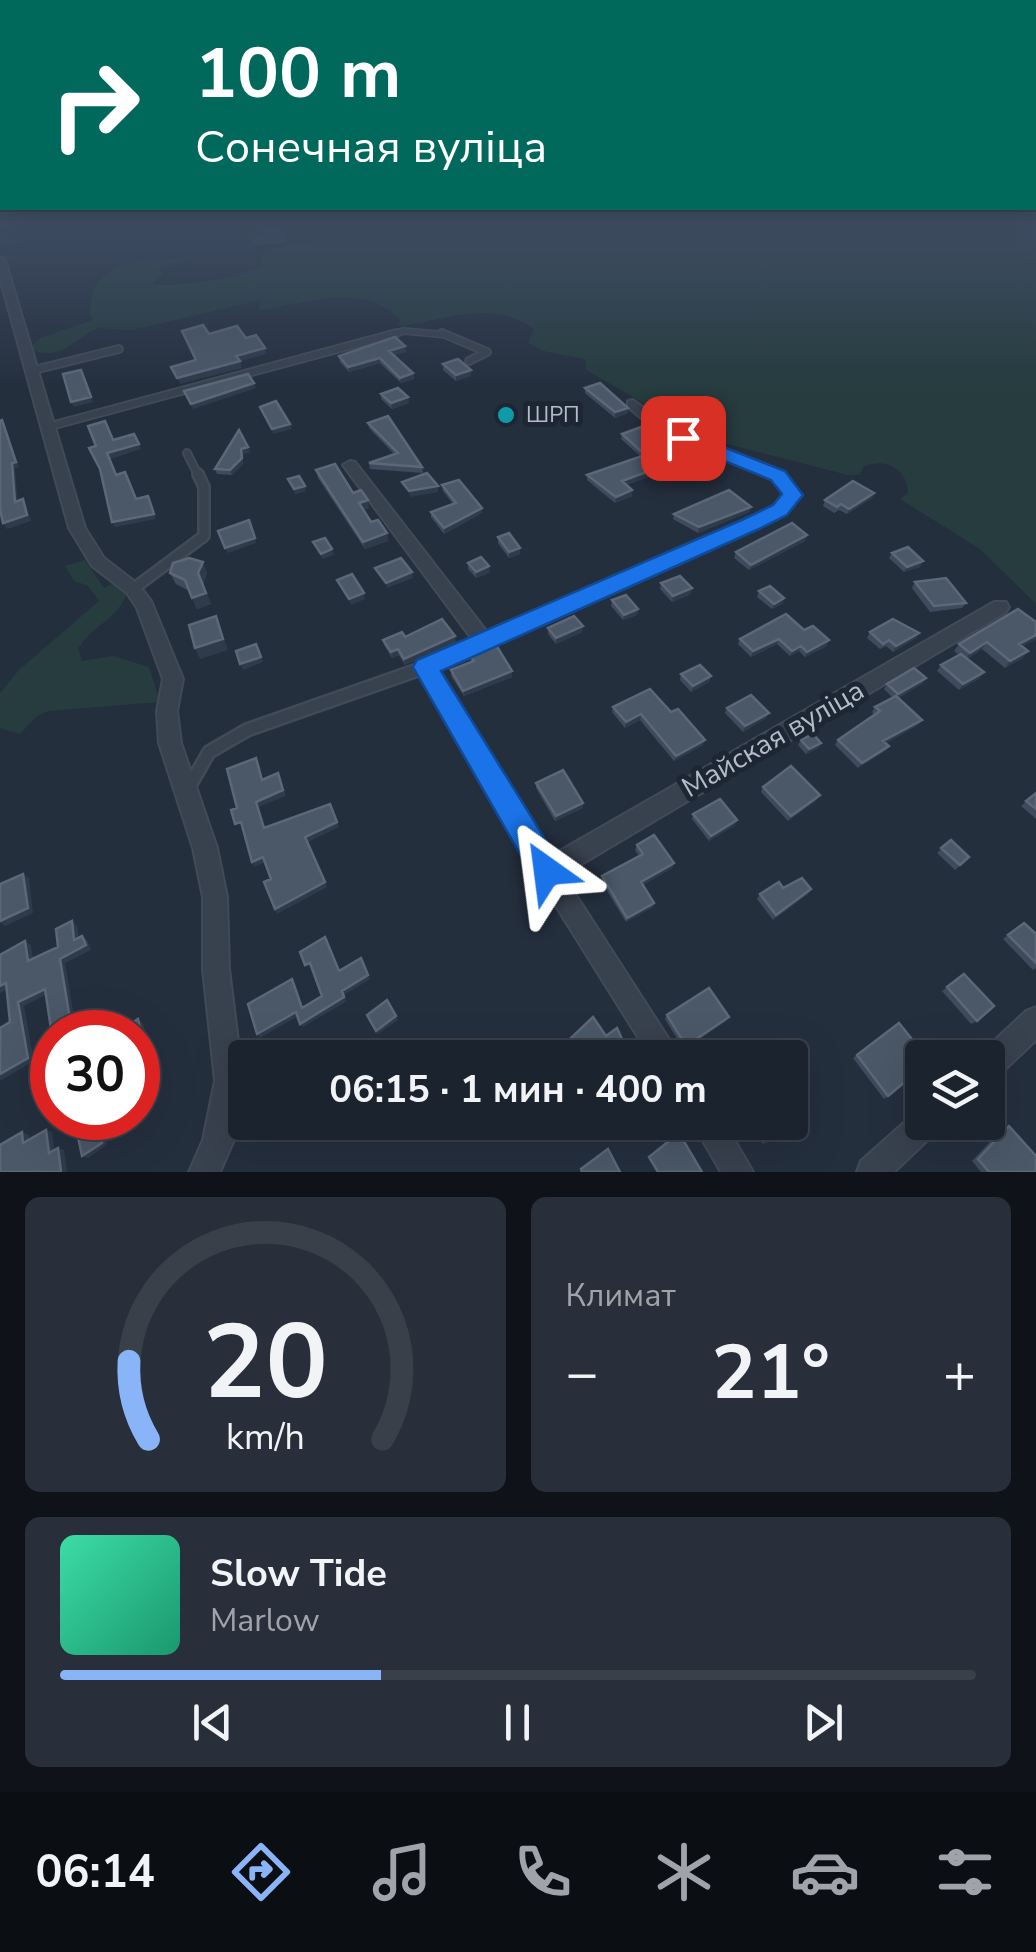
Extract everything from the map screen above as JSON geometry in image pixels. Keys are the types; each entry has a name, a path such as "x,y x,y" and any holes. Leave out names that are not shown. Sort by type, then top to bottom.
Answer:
{"street":[{"path":"5,278 44,428 77,528 98,562 133,589 145,606 173,679 167,711 170,743 188,790 214,897 216,969 228,1081 218,1142 204,1172"},
{"path":"634,404 658,425 778,476 793,495 780,510 426,667 547,871 655,1040"},
{"path":"350,466 483,640"},
{"name":"Майская вуліца","path":"547,871 1000,607"},
{"path":"1005,1050 1036,1021"},
{"path":"718,1140 738,1172"},
{"path":"872,1172 907,1140"}],"lane":[{"path":"44,428 404,331 440,332 487,352 469,361"},
{"path":"30,371 119,349"},
{"path":"133,589 204,536 204,487 187,453"},
{"path":"188,790 210,752 247,730 426,667"}],"green space":[{"path":"102,278 159,278 153,284 161,285 223,278 1036,278 1036,604 980,549 900,499 908,493 907,484 893,467 871,464 863,467 860,475 848,475 704,438 586,370 585,359 543,351 528,343 534,329 503,315 470,314 403,326 397,325 400,320 387,309 355,298 320,299 268,309 259,309 260,300 132,330 97,328 49,353 28,349 40,338 93,320 89,315 94,289"},
{"path":"85,560 104,588 113,583 127,593 117,610 78,649 82,661 113,656 149,667 160,702 49,711 37,716 20,734 0,728 0,693 19,670 99,601 88,586 74,581 65,566"}],"building":[{"path":"203,325 209,334 237,326 246,338 256,335 265,348 236,356 240,361 177,378 171,367 196,360 182,331"},
{"path":"395,337 405,346 389,351 413,373 400,378 380,358 348,367 339,356"},
{"path":"458,359 471,370 456,375 443,364"},
{"path":"81,370 91,397 71,402 63,374"},
{"path":"248,374 254,383 191,404 184,391"},
{"path":"600,383 628,408 615,412 585,388"},
{"path":"398,388 408,397 391,403 381,394"},
{"path":"276,401 290,424 272,429 260,407"},
{"path":"388,416 422,467 369,463 398,453 368,423"},
{"path":"2,420 16,462 12,463 15,502 23,499 27,515 3,523 0,509"},
{"path":"105,421 113,440 134,434 139,444 107,453 116,475 125,472 136,499 148,496 154,514 112,522 100,469 89,448 96,446 88,426"},
{"path":"641,427 664,448 676,443 699,463 671,473 663,466 622,481 632,490 616,497 587,475 645,455 622,434"},
{"path":"239,430 248,447 241,449 242,458 230,470 215,469"},
{"path":"335,464 353,493 361,490 368,500 359,503 371,522 378,520 387,533 363,542 316,470"},
{"path":"427,473 438,486 409,491 402,482"},
{"path":"299,476 305,486 294,489 288,479"},
{"path":"459,480 482,508 444,528 431,512 456,503 442,485"},
{"path":"853,481 874,493 849,509 825,500"},
{"path":"729,490 751,507 699,527 674,514"},
{"path":"249,520 255,538 225,548 218,531"},
{"path":"792,523 807,535 751,565 736,552"},
{"path":"509,533 520,548 509,552 498,537"},
{"path":"325,538 332,549 321,554 313,542"},
{"path":"908,547 923,561 907,567 892,553"},
{"path":"481,557 489,566 476,572 468,563"},
{"path":"189,558 203,562 198,573 206,593 192,598 185,580 170,573 173,563"},
{"path":"401,558 412,572 386,583 375,568"},
{"path":"352,574 364,593 349,599 337,580"},
{"path":"680,576 692,588 673,596 661,583"},
{"path":"946,578 966,603 934,606 915,582"},
{"path":"770,586 784,598 774,604 759,591"},
{"path":"626,595 638,609 624,615 612,600"},
{"path":"1018,609 1036,622 1036,635 1019,644 1028,651 1010,661 987,642 970,653 959,644"},
{"path":"786,614 804,630 813,626 829,640 807,652 801,646 792,651 779,639 753,651 740,639"},
{"path":"216,616 223,639 195,648 189,625"},
{"path":"574,616 583,626 556,638 548,628"},
{"path":"442,619 455,636 404,659 398,649 391,652 383,640 402,632 405,637"},
{"path":"893,619 919,633 896,646 889,640 883,644 870,632"},
{"path":"256,644 261,657 240,664 236,651"},
{"path":"496,645 512,671 463,691 451,670 474,661 470,655"},
{"path":"961,654 984,672 963,684 941,665"},
{"path":"700,665 711,676 693,686 681,674"},
{"path":"914,668 926,678 898,694 887,684"},
{"path":"650,689 671,712 678,709 705,740 676,756 641,714 626,722 613,707"},
{"path":"751,695 769,713 745,726 727,708"},
{"path":"896,696 922,720 883,741 889,746 862,763 838,740 880,711 875,707"},
{"path":"813,734 821,743 809,749 801,740"},
{"path":"256,758 262,780 278,773 283,790 256,802 264,828 330,804 337,822 305,837 325,882 275,909 264,882 271,879 263,857 252,862 241,822 235,824 231,810 237,808 227,769"},
{"path":"791,766 820,795 791,816 763,787"},
{"path":"563,770 583,803 556,816 536,783"},
{"path":"1036,793 1036,809 1026,801"},
{"path":"720,799 737,820 711,836 693,814"},
{"path":"654,835 674,863 641,882 654,903 627,918 602,876 643,854 637,845"},
{"path":"951,840 969,857 960,865 941,848"},
{"path":"23,874 28,908 0,921 0,884"},
{"path":"802,878 811,889 776,915 760,894 779,882 783,888"},
{"path":"72,921 74,940 82,936 86,945 60,959 68,1010 48,1010 45,989 18,1002 28,1058 0,1074 0,1028 10,1022 6,983 0,986 0,955 25,941 28,961 58,947 56,929"},
{"path":"1024,923 1036,934 1036,963 1008,935"},
{"path":"325,937 339,971 361,958 368,975 342,991 344,997 300,1024 296,1012 257,1034 248,1004 292,979 302,1008 322,996 310,963 305,965 300,952"},
{"path":"964,974 994,1006 977,1021 947,987"},
{"path":"709,988 729,1017 695,1040 682,1040 667,1015"},
{"path":"387,1000 396,1016 376,1031 367,1015"},
{"path":"593,1017 606,1036 617,1028 622,1040 569,1040"},
{"path":"899,1023 913,1040 905,1040 905,1082 888,1096 857,1055"},
{"path":"1009,1126 1036,1156 1036,1172 989,1172 978,1159 996,1140 1005,1140"},
{"path":"22,1132 23,1143 30,1139 47,1140 49,1153 58,1148 61,1172 0,1172 0,1145"},
{"path":"79,1140 101,1140 102,1143 82,1156"},
{"path":"670,1140 683,1140 702,1172 658,1172 649,1157"},
{"path":"608,1149 620,1172 582,1172 581,1169"}],"place":[{"name":"ШРП","path":"506,415"}],"route":[{"path":"547,871 426,667 752,524 780,510 793,495 778,476 759,466 683,438"}]}
